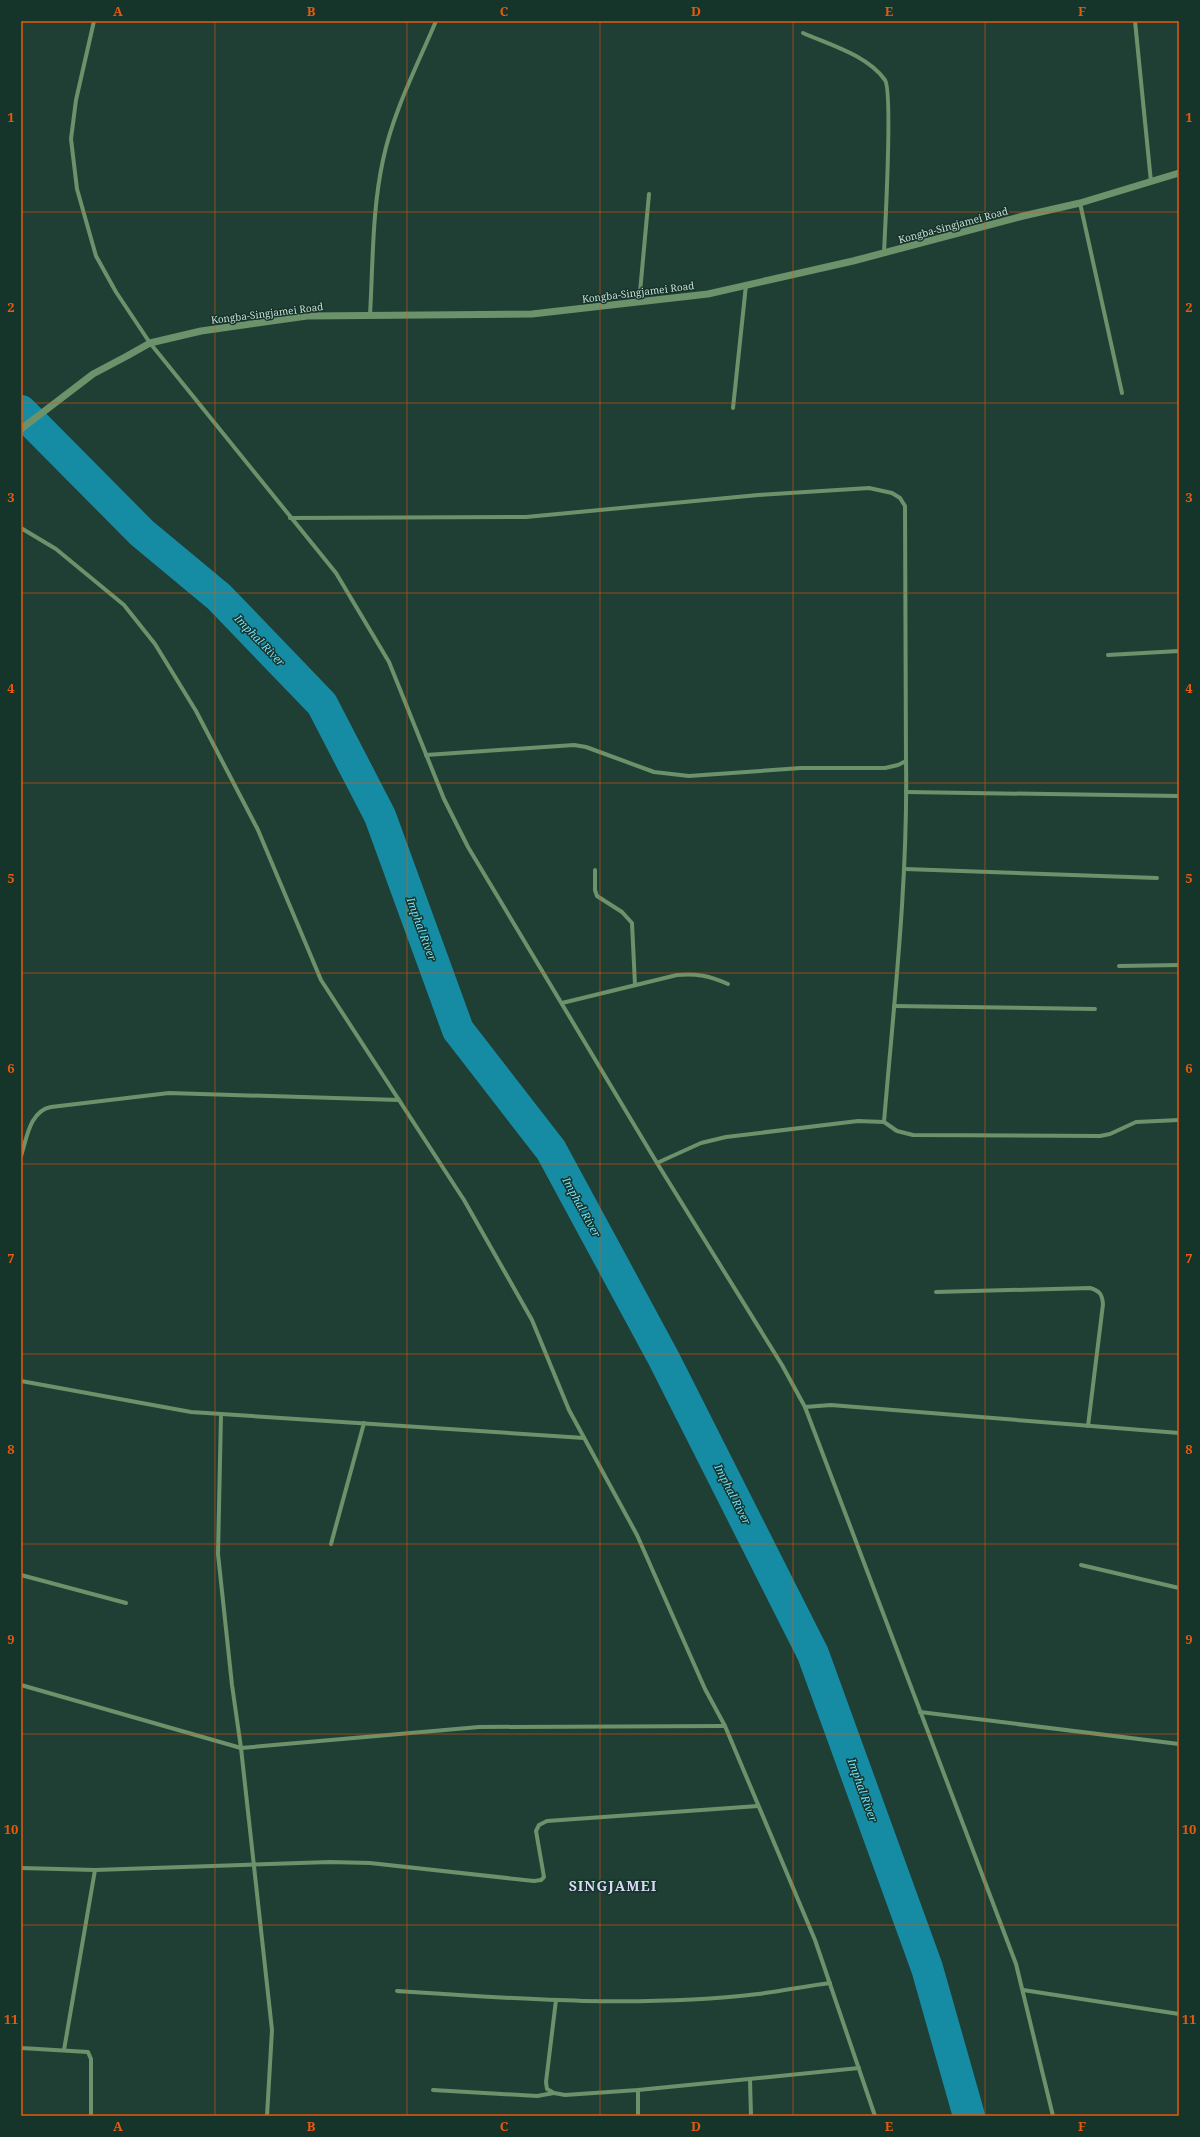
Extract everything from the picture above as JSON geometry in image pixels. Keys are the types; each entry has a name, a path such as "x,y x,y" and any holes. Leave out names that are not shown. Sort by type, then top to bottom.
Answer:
{"street":[{"path":"94,21 76,100 71,139 77,189 96,256 116,292 150,343 290,518 336,572 365,619 389,662 444,799 468,847 657,1163 778,1358 805,1408 1016,1964 1023,1990 1035,2050 1053,2116"},
{"path":"370,315 379,192 383,160 406,89 436,21"},
{"path":"1135,21 1151,182"},
{"path":"803,33 862,60 886,81 888,96 888,139 884,254"},
{"name":"Kongba-Singjamei Road","path":"21,429 94,374 150,343 201,331 307,316 532,314 640,303 708,294 746,284 884,254 1023,216 1080,204 1179,173"},
{"path":"640,303 649,194"},
{"path":"1080,204 1122,393"},
{"path":"733,408 746,284"},
{"path":"290,518 526,517 758,495 869,488 892,493 900,498 905,506 906,514 904,578 906,760 905,869 884,1122"},
{"path":"21,528 56,549 124,605 155,644 196,711 258,830 321,980 464,1200 532,1320 569,1410 637,1535 705,1689 725,1726 815,1940 875,2116"},
{"path":"1108,655 1179,651"},
{"path":"426,755 574,745 586,747 654,772 689,776 801,768 885,768 898,765 906,760"},
{"path":"906,792 1179,796"},
{"path":"905,869 1157,878"},
{"path":"595,870 595,890 597,896 622,912 632,923 635,985"},
{"path":"1119,966 1179,965"},
{"path":"562,1003 677,975 694,974 711,976 728,984"},
{"path":"894,1006 1095,1009"},
{"path":"21,1156 35,1116 44,1108 51,1106 169,1093 399,1100"},
{"path":"657,1163 700,1143 726,1137 858,1121 884,1122 897,1130 913,1135 1100,1136 1110,1134 1136,1122 1179,1120"},
{"path":"936,1292 1090,1288 1098,1290 1102,1295 1104,1304 1088,1426"},
{"path":"21,1381 38,1386 191,1412 584,1438"},
{"path":"805,1408 831,1405 1179,1433"},
{"path":"221,1414 218,1554 272,2030 268,2116"},
{"path":"331,1544 364,1423"},
{"path":"1081,1564 1179,1588"},
{"path":"21,1575 126,1602"},
{"path":"21,1685 241,1748 479,1727 725,1726"},
{"path":"920,1712 1179,1744"},
{"path":"21,1868 95,1870 253,1866 330,1862 370,1863 534,1881 541,1880 544,1877 536,1832 539,1825 547,1821 758,1806"},
{"path":"64,2050 95,1870"},
{"path":"397,1991 556,2000 669,2000 758,1994 830,1983"},
{"path":"1023,1990 1179,2014"},
{"path":"554,2093 548,2088 546,2082 556,2000"},
{"path":"21,2048 88,2052 90,2055 91,2116"},
{"path":"434,2090 537,2096 554,2093 565,2095 750,2080 859,2068"},
{"path":"750,2080 752,2116"},
{"path":"638,2090 638,2116"}],"waterway":[{"name":"Imphal River","path":"21,411 142,533 219,597 322,704 380,816 458,1030 551,1150 664,1359 813,1654 927,1968 969,2116"}],"district":[{"name":"SINGJAMEI","path":"613,1885"}]}
